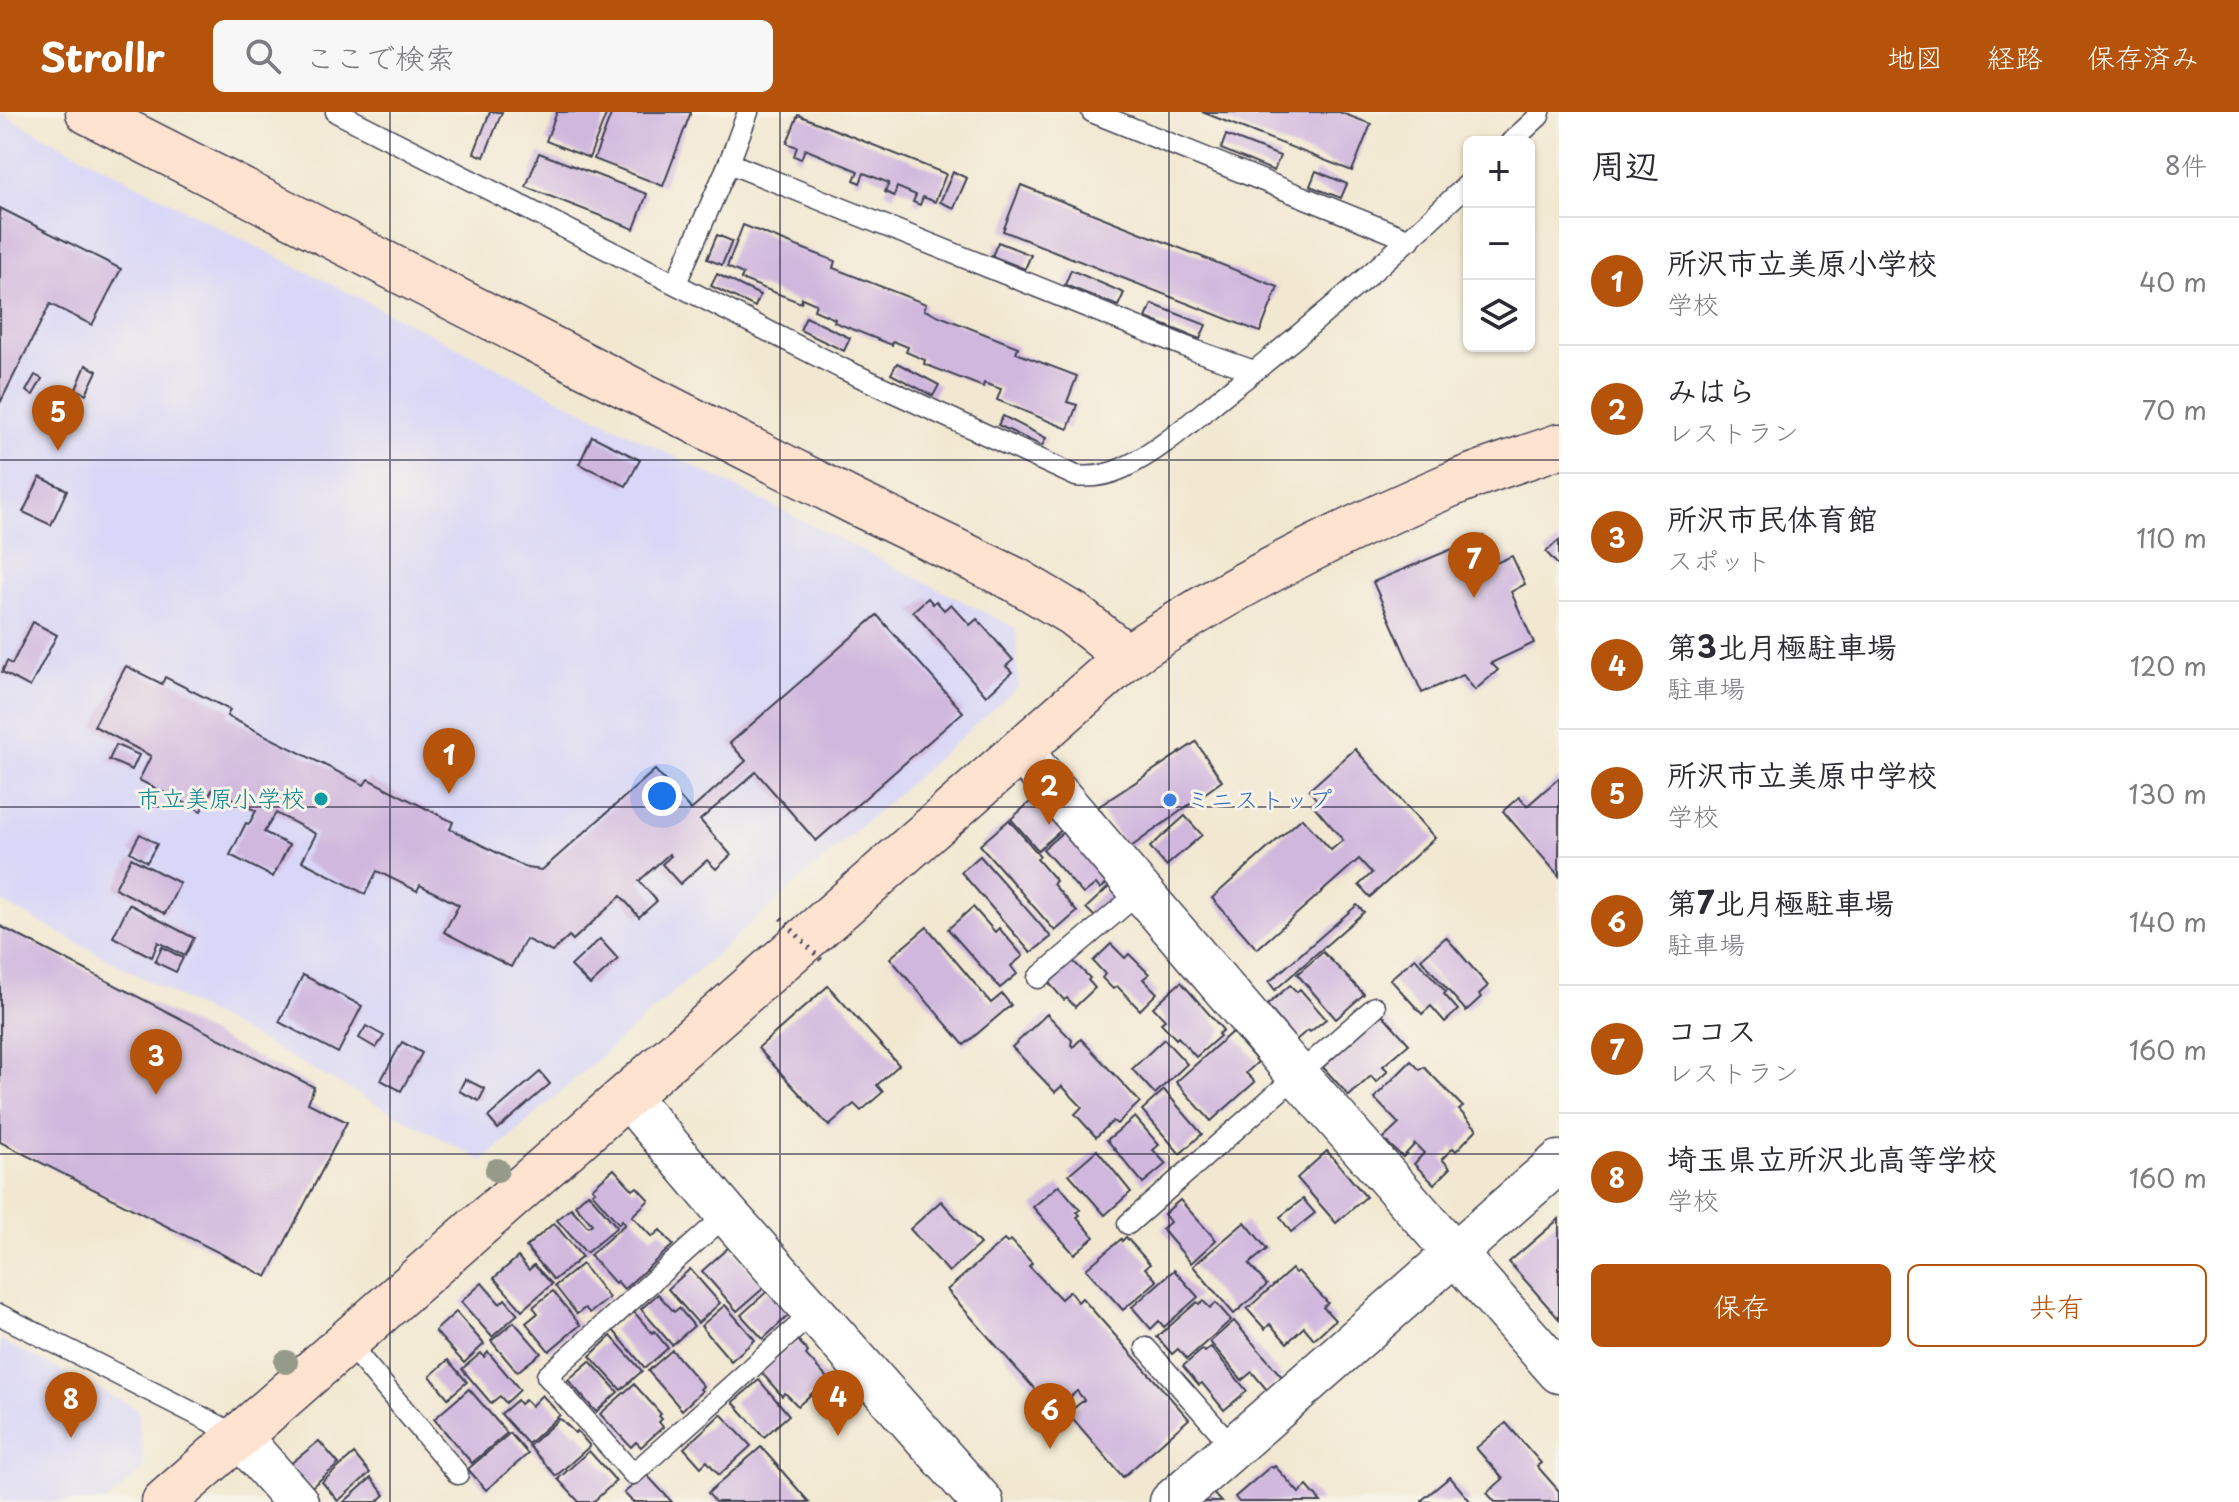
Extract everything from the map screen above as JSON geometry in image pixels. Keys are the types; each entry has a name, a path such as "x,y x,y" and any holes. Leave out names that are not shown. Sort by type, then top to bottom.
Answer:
{"street":[{"path":"88,112 788,469 1016,580 1073,614 1127,657"},
{"path":"164,1502 1127,657 1212,601 1313,549 1451,484 1559,446"},
{"path":"1020,750 1297,1074 1559,1372"},
{"path":"627,1096 982,1502"},
{"path":"1171,1502 1559,1162"},
{"path":"239,1436 297,1502"}],"lane":[{"path":"336,112 843,369 1076,476 1090,477 1106,474 1137,460 1165,442 1355,289 1463,189"},
{"path":"676,283 748,112"},
{"path":"1092,112 1410,240"},
{"path":"1517,136 1540,112"},
{"path":"729,163 1194,350 1254,371"},
{"path":"1038,978 1141,891"},
{"path":"1128,1224 1375,1007"},
{"path":"727,1214 547,1376 633,1474 815,1311"},
{"path":"0,1315 239,1436"},
{"path":"347,1342 458,1474"},
{"path":"1146,1348 1233,1447"}],"path":[{"path":"781,918 824,963"}],"shaded area":[{"path":"0,113 232,234 1016,628 1018,687 483,1161 0,901"},
{"path":"0,1340 138,1409 144,1468 106,1502 0,1502"}],"building":[{"path":"490,112 502,112 484,157 474,153"},
{"path":"557,112 607,112 589,158 546,141"},
{"path":"612,112 691,112 663,186 594,159"},
{"path":"1202,112 1339,112 1371,124 1352,171"},
{"path":"798,115 946,174 935,202 923,197 920,205 913,202 916,195 897,187 894,196 885,192 889,183 864,173 860,183 854,180 858,171 805,149 801,159 794,156 797,147 787,143"},
{"path":"1226,135 1280,156 1274,171 1221,149"},
{"path":"539,153 647,194 634,229 526,187"},
{"path":"1316,171 1347,184 1341,198 1310,186"},
{"path":"953,172 967,178 954,208 940,202"},
{"path":"1021,185 1278,287 1260,332 1003,231"},
{"path":"0,208 121,269 92,325 50,304 0,403"},
{"path":"743,225 835,261 833,268 926,304 924,310 1018,347 1016,353 1077,376 1067,402 1077,405 1068,429 997,400 1001,389 984,383 983,387 924,364 925,360 906,352 908,347 893,341 892,345 834,322 835,319 814,310 816,304 802,298 801,303 741,279 743,274 727,267"},
{"path":"717,235 732,241 722,265 707,259"},
{"path":"998,242 1031,255 1025,269 992,256"},
{"path":"1071,270 1124,293 1118,306 1065,285"},
{"path":"717,274 760,295 755,307 711,286"},
{"path":"1152,304 1206,325 1200,339 1146,318"},
{"path":"806,317 850,338 844,351 800,330"},
{"path":"897,363 939,385 933,396 891,374"},
{"path":"86,365 97,371 86,394 76,389"},
{"path":"35,375 42,379 33,395 26,391"},
{"path":"1003,416 1046,438 1042,446 998,425"},
{"path":"592,436 640,460 626,486 579,464"},
{"path":"40,477 67,490 51,525 23,512"},
{"path":"1483,536 1496,563 1512,556 1525,584 1511,592 1534,643 1491,663 1498,670 1475,690 1463,675 1422,693 1373,582"},
{"path":"1559,540 1559,566 1546,552"},
{"path":"928,598 944,610 951,604 970,625 977,619 1013,660 1006,666 1012,672 986,696 913,611"},
{"name":"市立美原小学校","path":"877,615 963,712 816,841 756,772 700,820 731,855 716,869 707,860 680,884 662,864 671,856 669,854 639,881 657,901 639,917 621,896 573,940 569,936 552,952 526,939 511,967 444,932 459,905 420,885 417,891 377,871 365,894 302,861 316,834 276,813 264,832 289,845 273,877 230,855 246,823 249,824 256,811 213,788 201,811 139,780 151,756 94,726 126,666 162,684 165,677 230,710 227,716 364,785 368,779 453,822 450,829 527,868 542,870 655,770 691,810 746,761 730,743"},
{"path":"33,622 57,635 30,687 2,672 7,661 12,664"},
{"path":"1196,742 1222,781 1128,849 1098,807"},
{"path":"116,745 139,755 132,770 109,760"},
{"path":"1355,749 1435,838 1370,897 1359,885 1372,873 1359,859 1257,949 1212,898 1302,818 1331,850 1343,840 1312,804 1317,800 1309,790"},
{"path":"1559,778 1559,876 1503,811 1519,797 1527,806"},
{"path":"1039,794 1066,826 1038,850 1011,819"},
{"path":"1185,816 1202,835 1166,866 1150,847"},
{"path":"1009,820 1040,856 1037,859 1056,881 1053,884 1077,912 1055,931 980,845"},
{"path":"1069,827 1113,879 1100,889 1096,884 1083,894 1043,849"},
{"path":"140,834 157,844 147,862 130,852"},
{"path":"980,856 1051,937 1031,953 961,872"},
{"path":"131,858 180,883 165,914 115,888"},
{"path":"1112,884 1121,895 1095,917 1086,908"},
{"path":"129,904 194,938 185,956 158,942 152,957 113,937"},
{"path":"1357,905 1364,912 1275,990 1269,982"},
{"path":"973,907 995,932 999,928 1023,956 1011,966 1017,974 1000,988 948,929"},
{"path":"0,926 314,1087 308,1103 347,1122 267,1277 0,1142"},
{"path":"927,927 991,1003 1002,994 1011,1005 964,1045 890,958"},
{"path":"1446,937 1488,986 1466,1011 1421,959"},
{"path":"600,939 618,959 590,985 571,966"},
{"path":"1111,944 1125,958 1129,954 1149,974 1143,979 1157,993 1140,1010 1117,986 1113,989 1102,978 1105,974 1093,961"},
{"path":"162,947 183,958 176,972 155,962"},
{"path":"1323,952 1364,994 1336,1019 1297,974"},
{"path":"1415,958 1458,1010 1445,1022 1431,1006 1422,1014 1390,979"},
{"path":"1073,961 1090,978 1088,980 1095,988 1075,1007 1049,983"},
{"path":"303,975 362,1006 338,1053 279,1022"},
{"path":"1181,982 1223,1030 1196,1057 1161,1023 1165,1020 1153,1007"},
{"path":"1290,985 1297,992 1300,989 1326,1019 1296,1040 1267,1005"},
{"path":"828,986 899,1065 877,1085 883,1092 861,1111 854,1104 829,1126 758,1048"},
{"path":"1047,1014 1072,1040 1073,1047 1081,1039 1140,1102 1117,1124 1113,1121 1096,1137 1075,1114 1082,1107 1062,1086 1055,1092 1012,1047"},
{"path":"1382,1014 1409,1044 1383,1066 1388,1071 1376,1082 1371,1076 1349,1096 1323,1067"},
{"path":"366,1026 384,1036 376,1048 359,1038"},
{"path":"1232,1032 1258,1062 1246,1073 1255,1082 1211,1121 1176,1082"},
{"path":"1164,1039 1187,1064 1155,1094 1132,1069"},
{"path":"402,1042 422,1053 401,1091 381,1080"},
{"path":"1411,1061 1420,1070 1424,1067 1463,1107 1459,1110 1477,1129 1456,1151 1453,1148 1442,1159 1450,1168 1434,1184 1414,1164 1424,1153 1415,1144 1403,1157 1383,1139 1399,1124 1374,1098"},
{"path":"540,1072 550,1084 498,1129 488,1117"},
{"path":"465,1079 485,1089 479,1101 459,1091"},
{"path":"1164,1090 1202,1134 1180,1154 1142,1110"},
{"path":"1135,1117 1159,1145 1153,1150 1166,1164 1143,1183 1107,1140"},
{"path":"1097,1150 1131,1192 1105,1215 1069,1174"},
{"path":"1327,1151 1366,1197 1336,1223 1297,1178"},
{"path":"614,1169 633,1190 637,1187 649,1200 632,1216 652,1237 660,1230 673,1245 624,1289 590,1255 625,1224 622,1220 619,1224 592,1193 595,1191 592,1188"},
{"path":"1059,1185 1080,1210 1077,1217 1094,1237 1074,1254 1033,1207"},
{"path":"588,1193 617,1227 586,1253 557,1220 571,1208 588,1227 592,1224 575,1205"},
{"path":"1303,1199 1315,1213 1291,1232 1280,1217"},
{"path":"1180,1200 1216,1240 1191,1263 1162,1229 1170,1222 1164,1214"},
{"path":"941,1201 980,1244 949,1272 910,1229"},
{"path":"1559,1219 1559,1319 1509,1262"},
{"path":"1245,1222 1267,1249 1249,1264 1267,1285 1234,1314 1193,1266"},
{"path":"554,1223 582,1257 554,1280 526,1247"},
{"path":"1126,1237 1150,1264 1145,1268 1157,1281 1123,1310 1086,1269"},
{"path":"1004,1240 1007,1243 1011,1240 1032,1263 1029,1266 1061,1299 1070,1291 1078,1302 1082,1298 1189,1419 1123,1477 1068,1413 1084,1400 1077,1391 1054,1411 947,1290"},
{"path":"729,1247 765,1287 737,1311 702,1271"},
{"path":"518,1257 529,1270 534,1265 552,1284 522,1310 494,1278"},
{"path":"582,1264 609,1298 590,1313 585,1308 577,1314 555,1286"},
{"path":"690,1269 720,1303 698,1323 668,1289"},
{"path":"1292,1269 1295,1273 1298,1271 1328,1303 1323,1307 1335,1320 1314,1339 1304,1327 1287,1343 1270,1324 1265,1329 1247,1309"},
{"path":"1174,1270 1198,1297 1164,1327 1159,1321 1151,1329 1132,1307"},
{"path":"482,1283 500,1304 505,1299 518,1314 492,1337 461,1302"},
{"path":"773,1286 789,1315 763,1339 741,1315"},
{"path":"553,1291 580,1325 549,1351 526,1323 538,1313 533,1307"},
{"path":"658,1294 674,1312 679,1308 694,1326 672,1345 641,1309"},
{"path":"1203,1301 1210,1308 1216,1303 1231,1320 1187,1359 1178,1349 1172,1354 1157,1337 1197,1302"},
{"path":"725,1305 755,1340 731,1361 701,1326"},
{"path":"456,1312 484,1344 464,1363 435,1331"},
{"path":"634,1312 668,1348 645,1368 613,1330"},
{"path":"1234,1321 1282,1377 1267,1390 1252,1372 1242,1380 1210,1342"},
{"path":"514,1322 541,1353 517,1372 491,1341"},
{"path":"611,1336 642,1371 621,1390 590,1356"},
{"path":"798,1340 808,1352 806,1355 828,1379 798,1406 785,1393 782,1396 761,1372"},
{"path":"1211,1347 1247,1391 1224,1410 1183,1366 1202,1350 1205,1352"},
{"path":"672,1350 703,1386 702,1391 682,1410 648,1371"},
{"path":"488,1352 520,1390 506,1403 500,1396 491,1403 462,1369 481,1353 484,1357"},
{"path":"448,1360 467,1382 448,1398 430,1376"},
{"path":"590,1361 618,1392 596,1412 568,1380"},
{"path":"759,1380 789,1415 764,1437 733,1402"},
{"path":"634,1384 661,1414 659,1422 663,1427 641,1447 636,1442 631,1447 600,1414"},
{"path":"469,1389 507,1433 472,1463 434,1419"},
{"path":"542,1395 560,1415 528,1444 501,1414 517,1400 520,1404 525,1400 531,1406"},
{"path":"721,1414 751,1446 719,1475 707,1461 701,1467 684,1448"},
{"path":"559,1419 575,1433 577,1431 590,1446 556,1476 529,1446"},
{"path":"1506,1423 1541,1463 1537,1466 1559,1491 1559,1502 1495,1502 1487,1493 1503,1479 1476,1448"},
{"path":"510,1433 528,1454 486,1490 468,1469"},
{"path":"319,1441 339,1464 309,1489 289,1465"},
{"path":"761,1447 809,1502 715,1502 708,1493"},
{"path":"589,1451 616,1481 593,1502 579,1502 558,1479"},
{"path":"354,1454 370,1473 338,1501 322,1482"},
{"path":"1271,1466 1275,1466 1299,1493 1307,1486 1321,1502 1239,1502 1235,1497"},
{"path":"646,1474 672,1502 633,1502 624,1493"},
{"path":"1450,1477 1471,1502 1423,1502 1422,1500"},
{"path":"371,1478 385,1495 377,1502 344,1502"},
{"path":"1212,1492 1221,1502 1200,1502"}],"place":[{"name":"所沢市立美原中学校","path":"58,451"},
{"name":"ココス","path":"1474,598"},
{"name":"所沢市立美原小学校","path":"449,794"},
{"name":"市立美原小学校","path":"321,799"},
{"name":"ミニストップ","path":"1170,800"},
{"name":"みはら","path":"1049,825"},
{"name":"所沢市民体育館","path":"156,1095"},
{"name":"第3北月極駐車場","path":"838,1436"},
{"name":"埼玉県立所沢北高等学校","path":"71,1438"},
{"name":"第7北月極駐車場","path":"1050,1449"}]}
